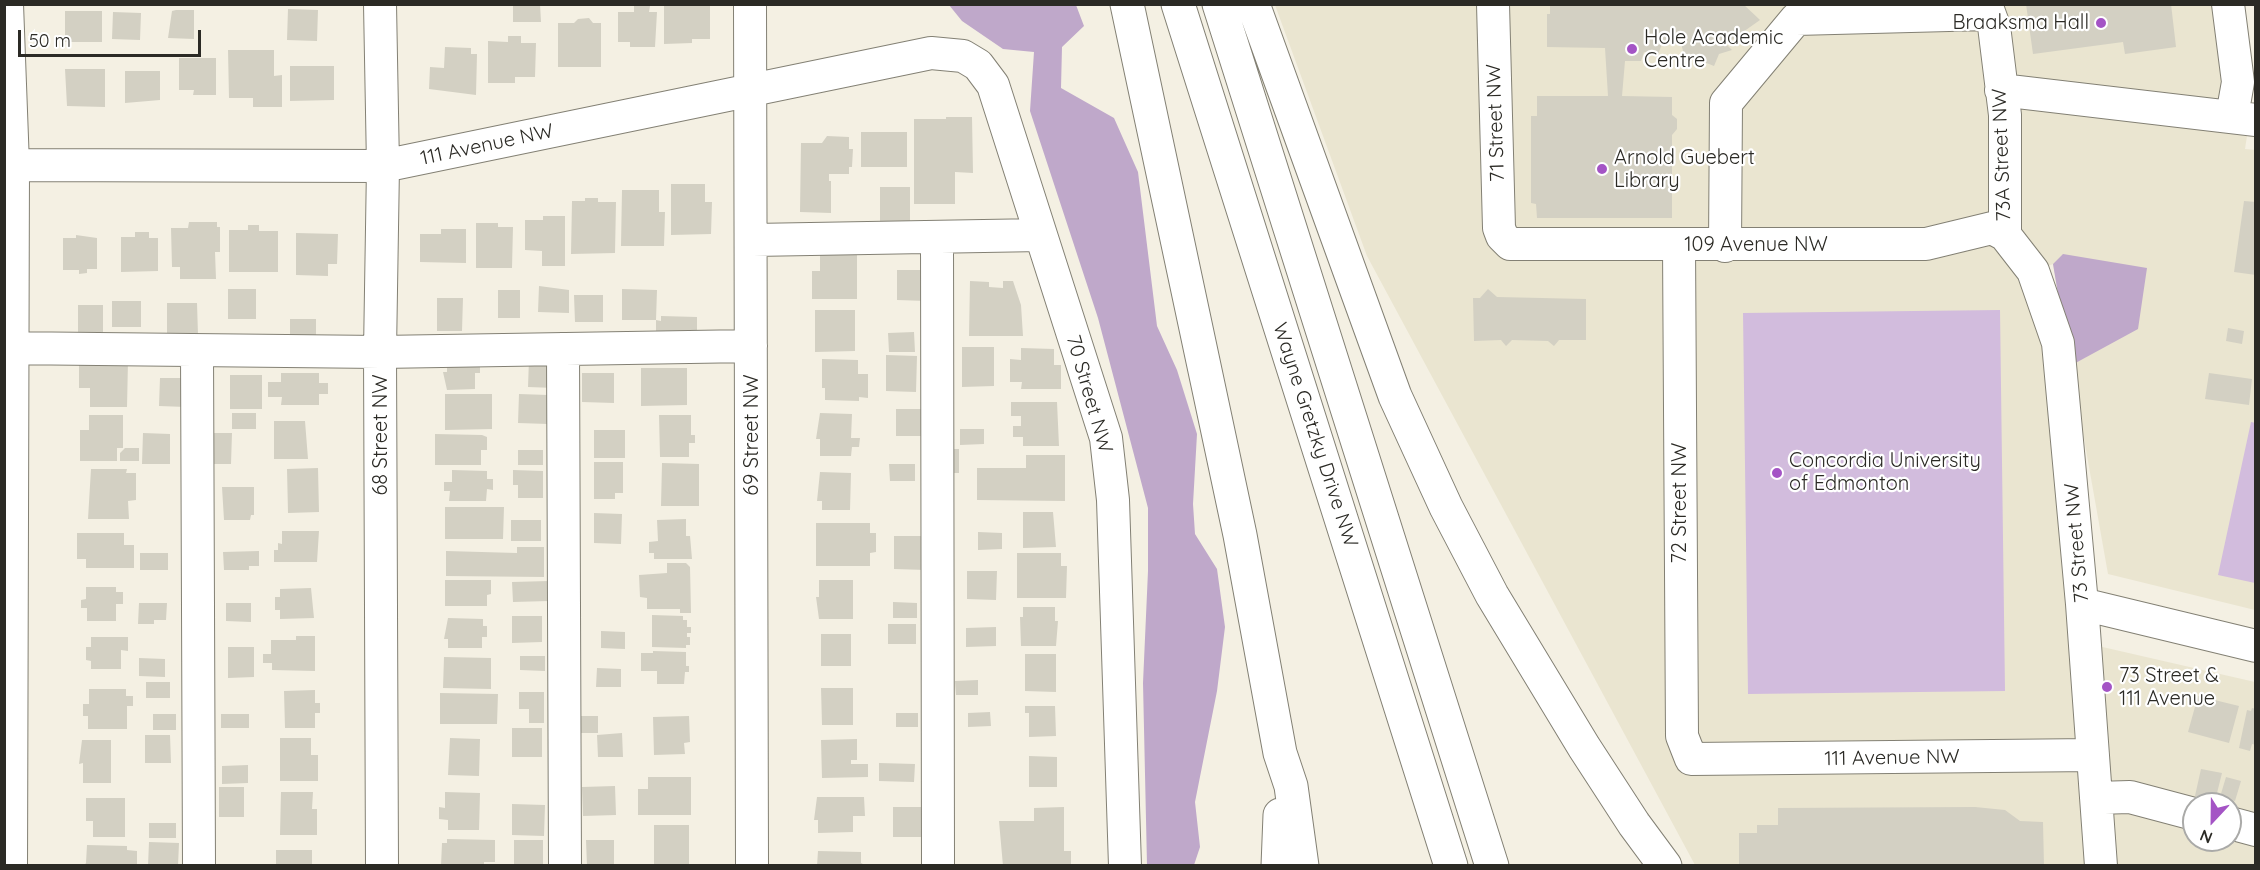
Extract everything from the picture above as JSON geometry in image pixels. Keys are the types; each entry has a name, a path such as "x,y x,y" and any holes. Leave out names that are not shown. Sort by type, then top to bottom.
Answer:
{"main road":[{"path":"1127,4 1240,535 1280,753 1291,786 1302,866"},
{"name":"Wayne Gretzky Drive NW","path":"1178,4 1451,866"},
{"name":"Wayne Gretzky Drive NW","path":"1219,4 1492,866"},
{"path":"1253,4 1395,396 1446,507 1492,595 1634,824 1665,866"},
{"path":"1278,866 1280,753"},
{"path":"1634,824 1651,866"}],"street":[{"path":"7,4 11,866"},
{"name":"68 Street NW","path":"380,4 383,166 380,352 382,866"},
{"name":"69 Street NW","path":"750,4 753,240 752,866"},
{"name":"71 Street NW","path":"1493,4 1499,228 1505,240"},
{"path":"2001,90 2244,118 2228,4"},
{"path":"1725,246 1726,103 1796,19 1986,9"},
{"name":"73A Street NW","path":"1986,9 1994,26 2005,115 2005,235"},
{"name":"111 Avenue NW","path":"9,165 383,166 931,53 963,56"},
{"name":"70 Street NW","path":"963,56 978,65 993,85 1106,438 1113,500 1125,866"},
{"name":"109 Avenue NW","path":"1505,240 1516,245 1926,244 1992,228 2005,235"},
{"path":"753,240 1041,235"},
{"name":"73 Street NW","path":"2005,235 2033,271 2058,343 2082,604 2101,866"},
{"path":"937,237 938,866"},
{"name":"72 Street NW","path":"1679,245 1682,736 1691,759"},
{"path":"8,348 380,352 752,346"},
{"path":"563,349 565,866"},
{"path":"197,351 199,866"},
{"path":"2082,604 2256,646"},
{"name":"111 Avenue NW","path":"1691,759 2093,755"},
{"path":"2096,798 2130,797 2182,811"}],"shaded area":[{"path":"949,5 1076,5 1084,26 1062,47 1061,88 1114,118 1138,172 1157,326 1177,370 1197,434 1193,504 1195,534 1217,569 1225,627 1217,691 1195,802 1200,847 1194,865 1147,865 1143,683 1148,508 1098,318 1030,111 1034,52 1003,49 962,21"},
{"name":"Concordia University of Edmonton","path":"1275,5 2228,5 2232,116 2221,132 2247,136 2245,149 2256,150 2255,610 2108,574 2053,264 2033,272 2085,643 2255,682 2255,865 1695,865 1367,256"},
{"path":"2063,254 2147,268 2138,329 2070,366 2053,264"},
{"path":"2000,310 2005,691 1748,694 1743,313"},
{"path":"2251,422 2256,423 2255,583 2218,575"}],"building":[{"path":"513,4 540,4 541,22 513,22"},
{"path":"664,4 710,4 710,39 692,39 692,43 664,44"},
{"name":"Arnold Guebert Library","path":"1550,4 1743,4 1760,20 1726,44 1732,50 1719,54 1714,66 1684,54 1681,44 1662,44 1657,57 1644,52 1641,61 1625,61 1622,96 1672,97 1672,115 1677,119 1677,129 1672,135 1672,218 1537,218 1536,204 1531,203 1531,116 1537,116 1537,96 1608,96 1605,48 1547,47 1547,14 1550,14"},
{"name":"Braaksma Hall","path":"2026,4 2171,4 2176,47 2125,54 2123,42 2033,54"},
{"path":"634,6 650,6 649,12 657,12 655,47 630,47 630,42 618,42 618,12 634,12"},
{"path":"288,9 318,10 317,41 287,40"},
{"path":"194,10 194,39 168,38 172,11"},
{"path":"65,11 102,11 102,42 65,42"},
{"path":"113,12 141,13 140,40 112,39"},
{"path":"589,18 593,23 601,23 601,67 558,67 558,23 574,23 578,19"},
{"path":"508,36 521,36 521,43 536,43 535,77 515,77 515,83 488,83 488,41 508,42"},
{"path":"445,47 471,48 471,54 477,54 476,95 429,89 430,67 444,68"},
{"path":"228,50 274,50 274,76 282,75 282,107 253,107 253,98 229,98"},
{"path":"179,58 216,58 216,95 193,95 194,90 179,90"},
{"path":"290,66 334,66 334,100 290,101"},
{"path":"65,69 105,69 105,107 67,106"},
{"path":"125,71 160,71 160,100 125,103"},
{"path":"946,117 972,117 973,173 955,172 955,204 914,204 914,119 946,119"},
{"path":"861,132 907,132 907,167 861,167"},
{"path":"827,136 849,137 849,149 853,149 852,167 849,167 849,174 829,174 831,213 800,212 801,143 822,143"},
{"path":"671,184 705,184 705,202 712,202 711,234 671,235"},
{"path":"880,187 910,187 910,224 880,225"},
{"path":"622,190 659,190 659,212 665,212 664,246 621,246"},
{"path":"585,198 598,198 598,202 616,202 615,253 571,254 572,201 585,201"},
{"path":"2244,201 2256,202 2256,275 2234,272"},
{"path":"543,216 565,216 565,266 542,266 542,251 525,250 525,220 543,220"},
{"path":"189,222 217,222 217,227 220,227 220,252 215,252 216,279 180,279 180,267 172,267 171,228 188,228"},
{"path":"476,223 498,223 498,227 513,227 512,268 476,268"},
{"path":"248,225 259,225 259,231 278,231 278,272 229,272 229,230 248,230"},
{"path":"441,229 466,229 466,263 420,262 420,234 441,234"},
{"path":"135,232 149,232 149,238 158,238 158,271 121,272 121,237 135,237"},
{"path":"296,233 338,234 337,264 328,264 328,276 296,275"},
{"path":"76,235 97,238 97,269 87,269 87,273 79,274 79,270 63,270 63,238 76,238"},
{"path":"857,250 857,299 812,299 812,271 820,271 820,251"},
{"path":"897,270 927,270 927,301 897,300"},
{"path":"970,281 989,282 989,287 1003,288 1003,281 1013,281 1021,305 1023,336 969,336"},
{"path":"539,286 569,290 569,313 538,312"},
{"path":"228,289 256,289 256,319 228,319"},
{"path":"622,289 657,290 656,320 622,320"},
{"path":"1488,289 1497,297 1586,299 1586,340 1559,340 1554,346 1548,341 1512,340 1506,346 1501,340 1474,341 1473,298 1480,298"},
{"path":"498,290 520,290 520,318 498,318"},
{"path":"574,295 603,295 603,322 575,322"},
{"path":"437,298 463,298 462,331 437,331"},
{"path":"112,301 141,301 141,327 112,327"},
{"path":"167,303 197,303 198,335 167,336"},
{"path":"78,305 103,305 103,332 78,332"},
{"path":"815,310 855,310 855,351 815,352"},
{"path":"661,316 697,317 697,334 656,334 656,320 661,321"},
{"path":"290,319 316,319 316,336 290,336"},
{"path":"2228,328 2244,331 2242,344 2226,341"},
{"path":"914,332 915,352 889,352 888,333"},
{"path":"962,347 994,347 994,386 962,387"},
{"path":"1021,348 1054,349 1054,365 1061,365 1061,389 1021,389 1022,382 1010,382 1010,359 1021,360"},
{"path":"886,355 917,356 916,392 886,391"},
{"path":"529,359 555,360 555,388 528,387"},
{"path":"822,359 858,360 858,374 868,374 868,398 859,397 859,401 825,400 825,388 822,388"},
{"path":"79,360 128,361 127,407 90,407 90,388 79,388"},
{"path":"480,360 480,373 475,373 475,389 447,390 443,372 447,372 447,361"},
{"path":"641,368 687,368 687,405 641,406"},
{"path":"281,373 319,373 319,383 328,383 328,394 319,394 319,405 281,405 282,397 268,397 268,382 281,382"},
{"path":"582,373 614,373 614,403 582,402"},
{"path":"2209,373 2252,379 2249,405 2205,399"},
{"path":"230,375 262,375 262,409 230,409"},
{"path":"160,378 187,378 186,407 159,406"},
{"path":"445,394 492,394 492,429 445,430"},
{"path":"519,394 548,395 548,424 518,423"},
{"path":"1011,402 1057,402 1059,446 1023,446 1023,437 1013,437 1013,426 1021,426 1021,416 1011,416"},
{"path":"896,409 928,409 928,436 896,436"},
{"path":"232,413 256,413 256,429 232,429"},
{"path":"820,413 852,414 851,438 860,438 859,447 852,447 851,456 820,456 820,439 816,439"},
{"path":"89,415 123,415 123,448 117,448 117,461 80,461 80,430 89,430"},
{"path":"659,415 691,415 691,435 695,435 695,443 689,443 689,457 660,457"},
{"path":"274,421 305,421 308,459 274,459"},
{"path":"960,429 984,429 984,444 960,445"},
{"path":"594,430 625,430 625,458 594,458"},
{"path":"143,433 170,434 170,464 142,464"},
{"path":"208,433 232,433 231,464 208,464"},
{"path":"435,434 487,437 487,450 481,450 481,465 435,465"},
{"path":"125,448 139,448 139,461 120,461 120,453"},
{"path":"950,449 959,449 959,473 950,473"},
{"path":"518,450 543,450 543,465 518,465"},
{"path":"1026,455 1065,455 1065,501 977,500 977,468 1026,468"},
{"path":"594,462 623,462 623,493 615,493 615,499 594,499"},
{"path":"662,463 699,464 699,506 661,506"},
{"path":"889,464 915,464 915,481 890,481"},
{"path":"318,468 319,512 288,513 287,469"},
{"path":"91,469 127,469 126,473 136,473 136,500 128,501 129,519 88,519"},
{"path":"452,470 487,471 487,479 493,479 493,490 487,489 486,501 449,501 450,491 444,491 444,482 452,482"},
{"path":"513,470 543,471 543,498 518,498 518,485 513,485"},
{"path":"820,472 851,473 850,510 822,510 822,501 817,501"},
{"path":"222,487 254,487 254,515 251,515 250,520 224,520"},
{"path":"445,507 504,507 503,539 445,539"},
{"path":"1023,512 1053,512 1056,547 1023,548"},
{"path":"594,513 622,514 621,544 594,543"},
{"path":"686,519 686,536 690,536 692,559 654,559 654,553 649,553 649,542 658,541 657,520"},
{"path":"511,520 541,520 541,541 511,541"},
{"path":"816,523 870,523 870,533 876,533 876,552 870,553 870,566 816,566"},
{"path":"282,531 319,531 317,562 274,562 274,550 278,550 278,543 282,544"},
{"path":"978,532 1002,533 1002,549 978,550"},
{"path":"77,533 124,533 124,545 134,545 134,568 86,568 86,559 77,559"},
{"path":"894,536 926,536 926,570 894,569"},
{"path":"517,547 544,547 544,577 446,576 446,551 517,553"},
{"path":"259,551 259,566 249,566 249,570 224,570 223,552"},
{"path":"140,553 168,553 168,570 140,570"},
{"path":"1017,553 1061,553 1061,566 1067,566 1066,598 1017,598"},
{"path":"667,563 686,563 690,567 691,613 680,613 680,609 647,609 647,598 640,597 639,575 667,573"},
{"path":"967,571 997,571 996,600 967,599"},
{"path":"445,580 491,580 491,594 487,595 487,606 445,606"},
{"path":"819,580 853,580 853,619 819,619 816,597 819,597"},
{"path":"549,581 549,601 513,602 512,582"},
{"path":"86,587 116,587 116,592 123,592 123,604 116,604 116,621 87,621 87,608 81,608 81,600 86,599"},
{"path":"311,588 314,618 280,619 280,610 275,610 275,597 280,597 280,589"},
{"path":"893,602 917,603 917,618 893,618"},
{"path":"139,603 167,603 166,620 154,620 154,624 138,624"},
{"path":"226,603 251,603 251,622 226,621"},
{"path":"1023,607 1055,607 1055,621 1058,621 1056,646 1021,646 1020,617 1023,617"},
{"path":"652,615 683,616 683,620 687,620 687,627 691,627 691,633 687,633 687,637 690,637 690,645 686,645 686,648 652,647"},
{"path":"512,616 542,616 542,642 512,643"},
{"path":"448,618 483,619 483,626 487,626 487,637 482,637 482,648 448,648 448,639 444,639"},
{"path":"888,624 916,624 916,644 888,644"},
{"path":"996,627 996,646 966,647 966,628"},
{"path":"601,631 625,632 625,649 601,648"},
{"path":"821,634 851,634 851,666 821,666"},
{"path":"296,636 315,636 315,671 272,670 272,663 263,663 263,654 271,654 271,640 296,640"},
{"path":"91,637 128,637 128,651 121,650 121,669 91,669 91,661 86,660 86,647 91,647"},
{"path":"228,647 254,647 254,677 228,678"},
{"path":"653,651 686,652 686,666 689,666 689,672 685,672 684,684 657,684 657,671 641,671 641,653 653,653"},
{"path":"1025,654 1056,654 1056,692 1025,691"},
{"path":"520,656 545,656 545,671 520,670"},
{"path":"444,657 491,658 491,689 443,688"},
{"path":"139,658 165,659 165,677 139,676"},
{"path":"597,668 621,669 621,687 596,687"},
{"path":"978,680 978,695 956,695 955,681"},
{"path":"146,682 170,682 170,698 146,698"},
{"path":"821,688 853,688 853,725 822,725"},
{"path":"89,689 126,689 126,696 133,696 133,706 127,706 127,729 88,729 88,716 83,716 83,704 89,704"},
{"path":"315,690 315,703 320,703 320,713 315,713 315,728 285,728 284,691"},
{"path":"519,692 544,692 544,723 529,723 529,709 519,709"},
{"path":"440,693 498,694 497,724 440,724"},
{"path":"2198,696 2239,706 2229,743 2188,732"},
{"path":"1025,706 1055,706 1056,736 1029,737 1029,713 1025,713"},
{"path":"2252,708 2256,709 2256,745 2252,744 2250,751 2239,748 2247,710 2251,711"},
{"path":"990,712 991,726 968,727 968,713"},
{"path":"896,713 918,713 918,727 896,727"},
{"path":"153,714 176,714 176,730 153,730"},
{"path":"221,714 249,714 249,728 221,728"},
{"path":"581,716 598,716 598,733 581,733"},
{"path":"689,716 690,742 684,743 685,754 654,755 653,717"},
{"path":"512,728 542,728 542,757 512,757"},
{"path":"622,733 623,757 598,757 597,735"},
{"path":"145,735 170,735 171,763 145,763"},
{"path":"280,738 311,738 311,755 318,755 318,781 280,781"},
{"path":"450,738 480,739 479,776 448,775"},
{"path":"857,739 857,760 851,760 851,764 868,764 868,777 822,778 821,740"},
{"path":"82,740 111,740 111,783 83,783 83,763 79,764"},
{"path":"1029,756 1057,757 1057,787 1029,787"},
{"path":"879,763 915,764 914,782 879,781"},
{"path":"248,765 248,783 222,784 222,766"},
{"path":"2201,769 2222,773 2217,792 2196,792"},
{"path":"648,777 691,777 691,815 638,815 638,789 648,789"},
{"path":"2226,777 2241,781 2238,792 2222,792"},
{"path":"615,786 616,815 583,816 582,787"},
{"path":"219,787 244,787 244,817 219,817"},
{"path":"281,792 313,792 312,809 317,809 317,835 280,835"},
{"path":"445,792 480,793 479,830 448,830 448,820 439,819 439,807 445,808"},
{"path":"817,797 864,797 865,816 853,816 853,832 818,833 818,820 814,820"},
{"path":"86,798 125,798 125,837 93,837 93,821 86,821"},
{"path":"512,804 545,805 544,836 512,835"},
{"path":"893,807 924,807 924,837 893,837"},
{"path":"1064,807 1064,851 1071,851 1071,866 1003,866 999,821 1034,821 1034,808"},
{"path":"1975,807 2005,810 2020,821 2043,822 2044,866 1739,866 1739,833 1757,833 1757,825 1778,825 1778,808"},
{"path":"149,823 176,823 176,838 149,838"},
{"path":"654,825 689,825 689,866 654,866"},
{"path":"447,839 495,840 495,862 484,862 484,866 441,866 442,843 447,843"},
{"path":"514,840 543,840 543,866 514,866"},
{"path":"586,840 614,840 614,866 587,866"},
{"path":"149,842 179,843 178,866 148,866"},
{"path":"87,845 127,846 127,850 137,851 137,866 84,866"},
{"path":"276,850 312,850 312,866 276,866"},
{"path":"818,851 861,852 861,863 867,866 817,866"}],"place":[{"name":"Braaksma Hall","path":"2101,23"},
{"name":"Hole Academic Centre","path":"1632,49"},
{"name":"Arnold Guebert Library","path":"1602,169"},
{"name":"Concordia University of Edmonton","path":"1777,473"},
{"name":"73 Street & 111 Avenue","path":"2107,687"}]}
